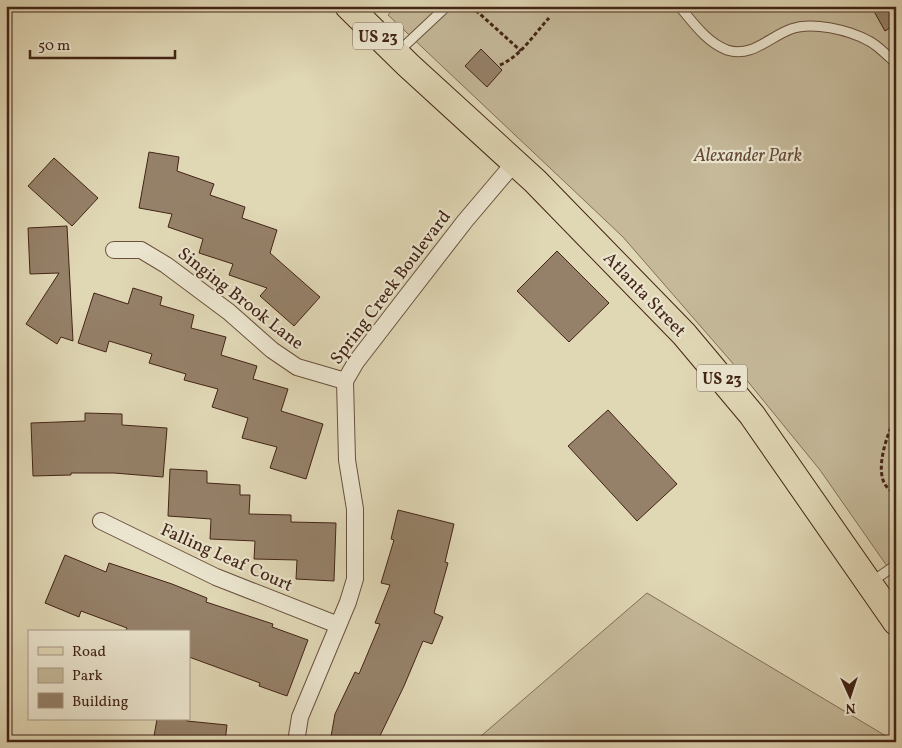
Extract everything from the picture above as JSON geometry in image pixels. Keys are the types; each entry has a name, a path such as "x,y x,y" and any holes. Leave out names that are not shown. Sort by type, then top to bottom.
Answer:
{"main road":[{"name":"Atlanta Street","path":"348,6 535,181 684,334 752,414 896,622"}],"street":[{"name":"Spring Creek Boulevard","path":"296,742 300,717 348,602 355,579 355,509 347,460 345,381 356,362 465,221 515,162"},
{"name":"Singing Brook Lane","path":"114,250 142,250 166,265 229,312 272,350 297,367 345,381"},
{"name":"Falling Leaf Court","path":"101,521 216,578 338,625"}],"lane":[{"path":"397,53 447,6"},
{"path":"679,6 711,42 728,50 749,51 766,44 790,29 808,25 838,29 870,41 896,63"},
{"path":"869,583 896,565"}],"path":[{"path":"471,6 520,51"},
{"path":"500,65 507,62 520,51 549,18"},
{"path":"896,416 889,430 882,457 882,474 885,485 890,491 896,493"}],"green space":[{"name":"Alexander Park","path":"396,6 896,6 896,579 820,470 736,367 623,237 388,15"},
{"path":"647,593 896,742 474,742"}],"building":[{"path":"871,6 896,6 896,24 885,31"},
{"path":"481,49 502,70 487,87 465,66"},
{"path":"149,152 179,157 177,171 214,184 210,195 245,207 242,218 277,230 270,253 320,297 294,326 260,296 267,288 229,275 233,264 199,253 203,239 168,227 172,214 139,208"},
{"path":"54,158 98,198 72,226 28,186"},
{"path":"67,226 73,341 61,337 57,344 26,324 59,273 30,274 28,228"},
{"path":"557,251 609,303 569,342 517,291"},
{"path":"133,288 162,297 160,305 194,315 191,328 226,337 221,355 257,366 253,379 288,389 281,411 323,424 306,479 270,468 277,447 242,438 248,418 212,407 218,389 184,380 186,374 149,363 152,354 109,341 106,352 78,343 94,293 128,304"},
{"path":"608,410 677,484 637,521 568,446"},
{"path":"85,413 122,414 122,425 167,428 163,477 114,473 71,473 71,475 33,476 31,423 85,421"},
{"path":"170,469 207,471 207,483 240,485 240,495 250,495 249,514 291,515 291,522 336,523 334,581 296,579 297,560 254,559 255,541 210,539 211,519 168,516"},
{"path":"398,510 454,524 445,562 448,563 434,613 443,617 432,644 423,641 377,742 330,742 335,714 355,672 359,674 380,624 375,623 390,585 381,583 394,540 391,539"},
{"path":"65,555 106,572 109,563 172,584 207,598 206,602 273,624 272,627 308,640 287,696 259,686 260,683 190,657 190,630 126,630 127,628 81,611 79,617 45,603"},
{"path":"157,720 187,720 227,725 225,742 153,742"}]}
